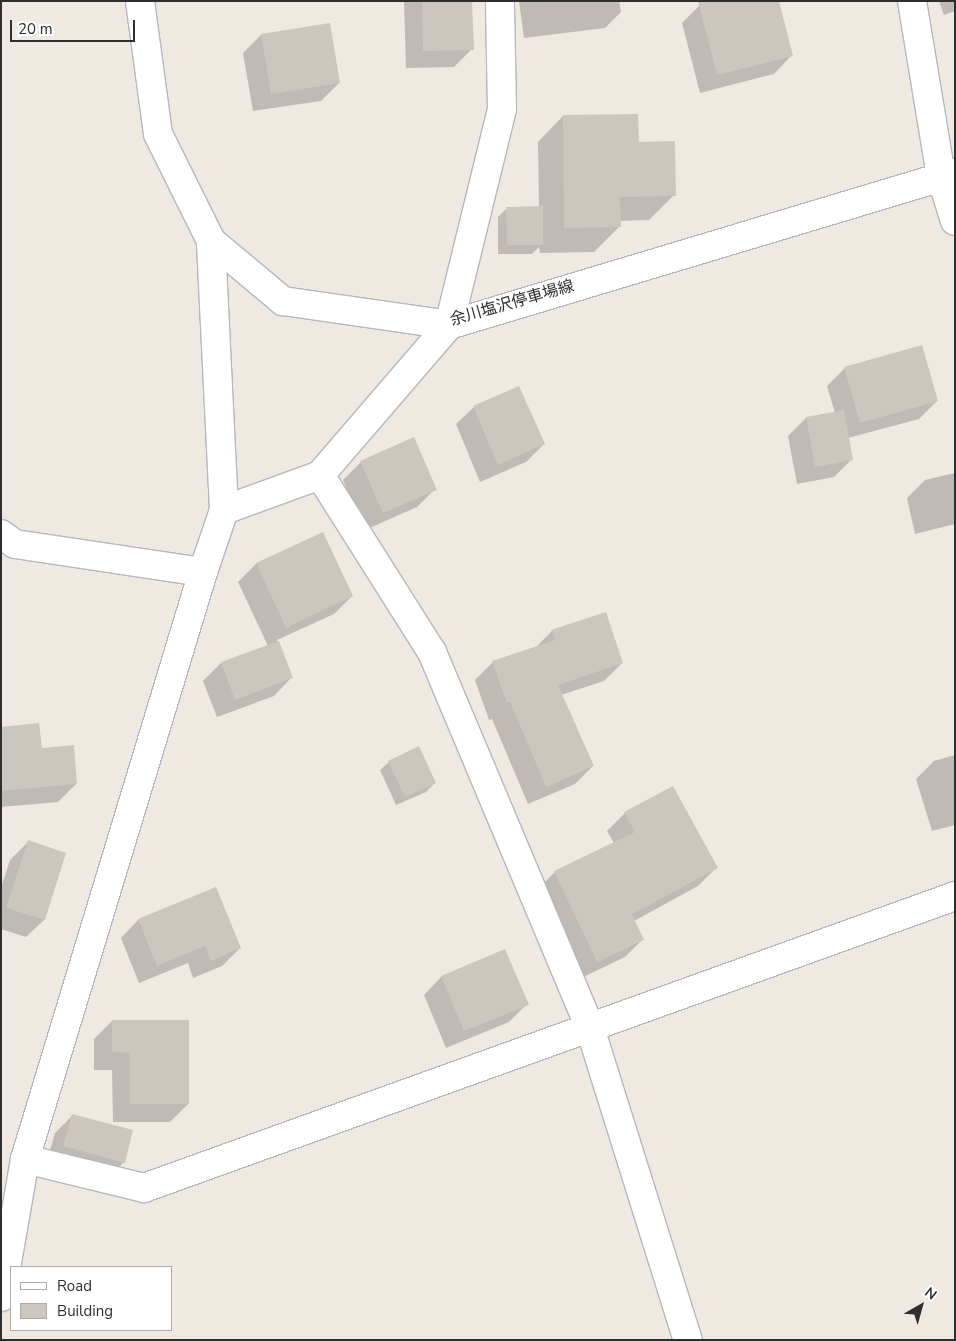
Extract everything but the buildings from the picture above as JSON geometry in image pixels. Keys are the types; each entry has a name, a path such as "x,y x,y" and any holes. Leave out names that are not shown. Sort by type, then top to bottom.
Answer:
{"street":[{"name":"余川塩沢停車場線","path":"140,1 158,134 210,241 283,301 449,325 948,174"},
{"path":"224,510 320,475 449,325 502,109 500,1"},
{"path":"912,1 948,174 955,221"},
{"path":"1,1297 25,1158 202,572 224,510 210,241"},
{"path":"320,475 432,652 590,1028 688,1340"},
{"path":"1,534 15,544 202,572"},
{"path":"25,1158 144,1188 955,896"}]}
